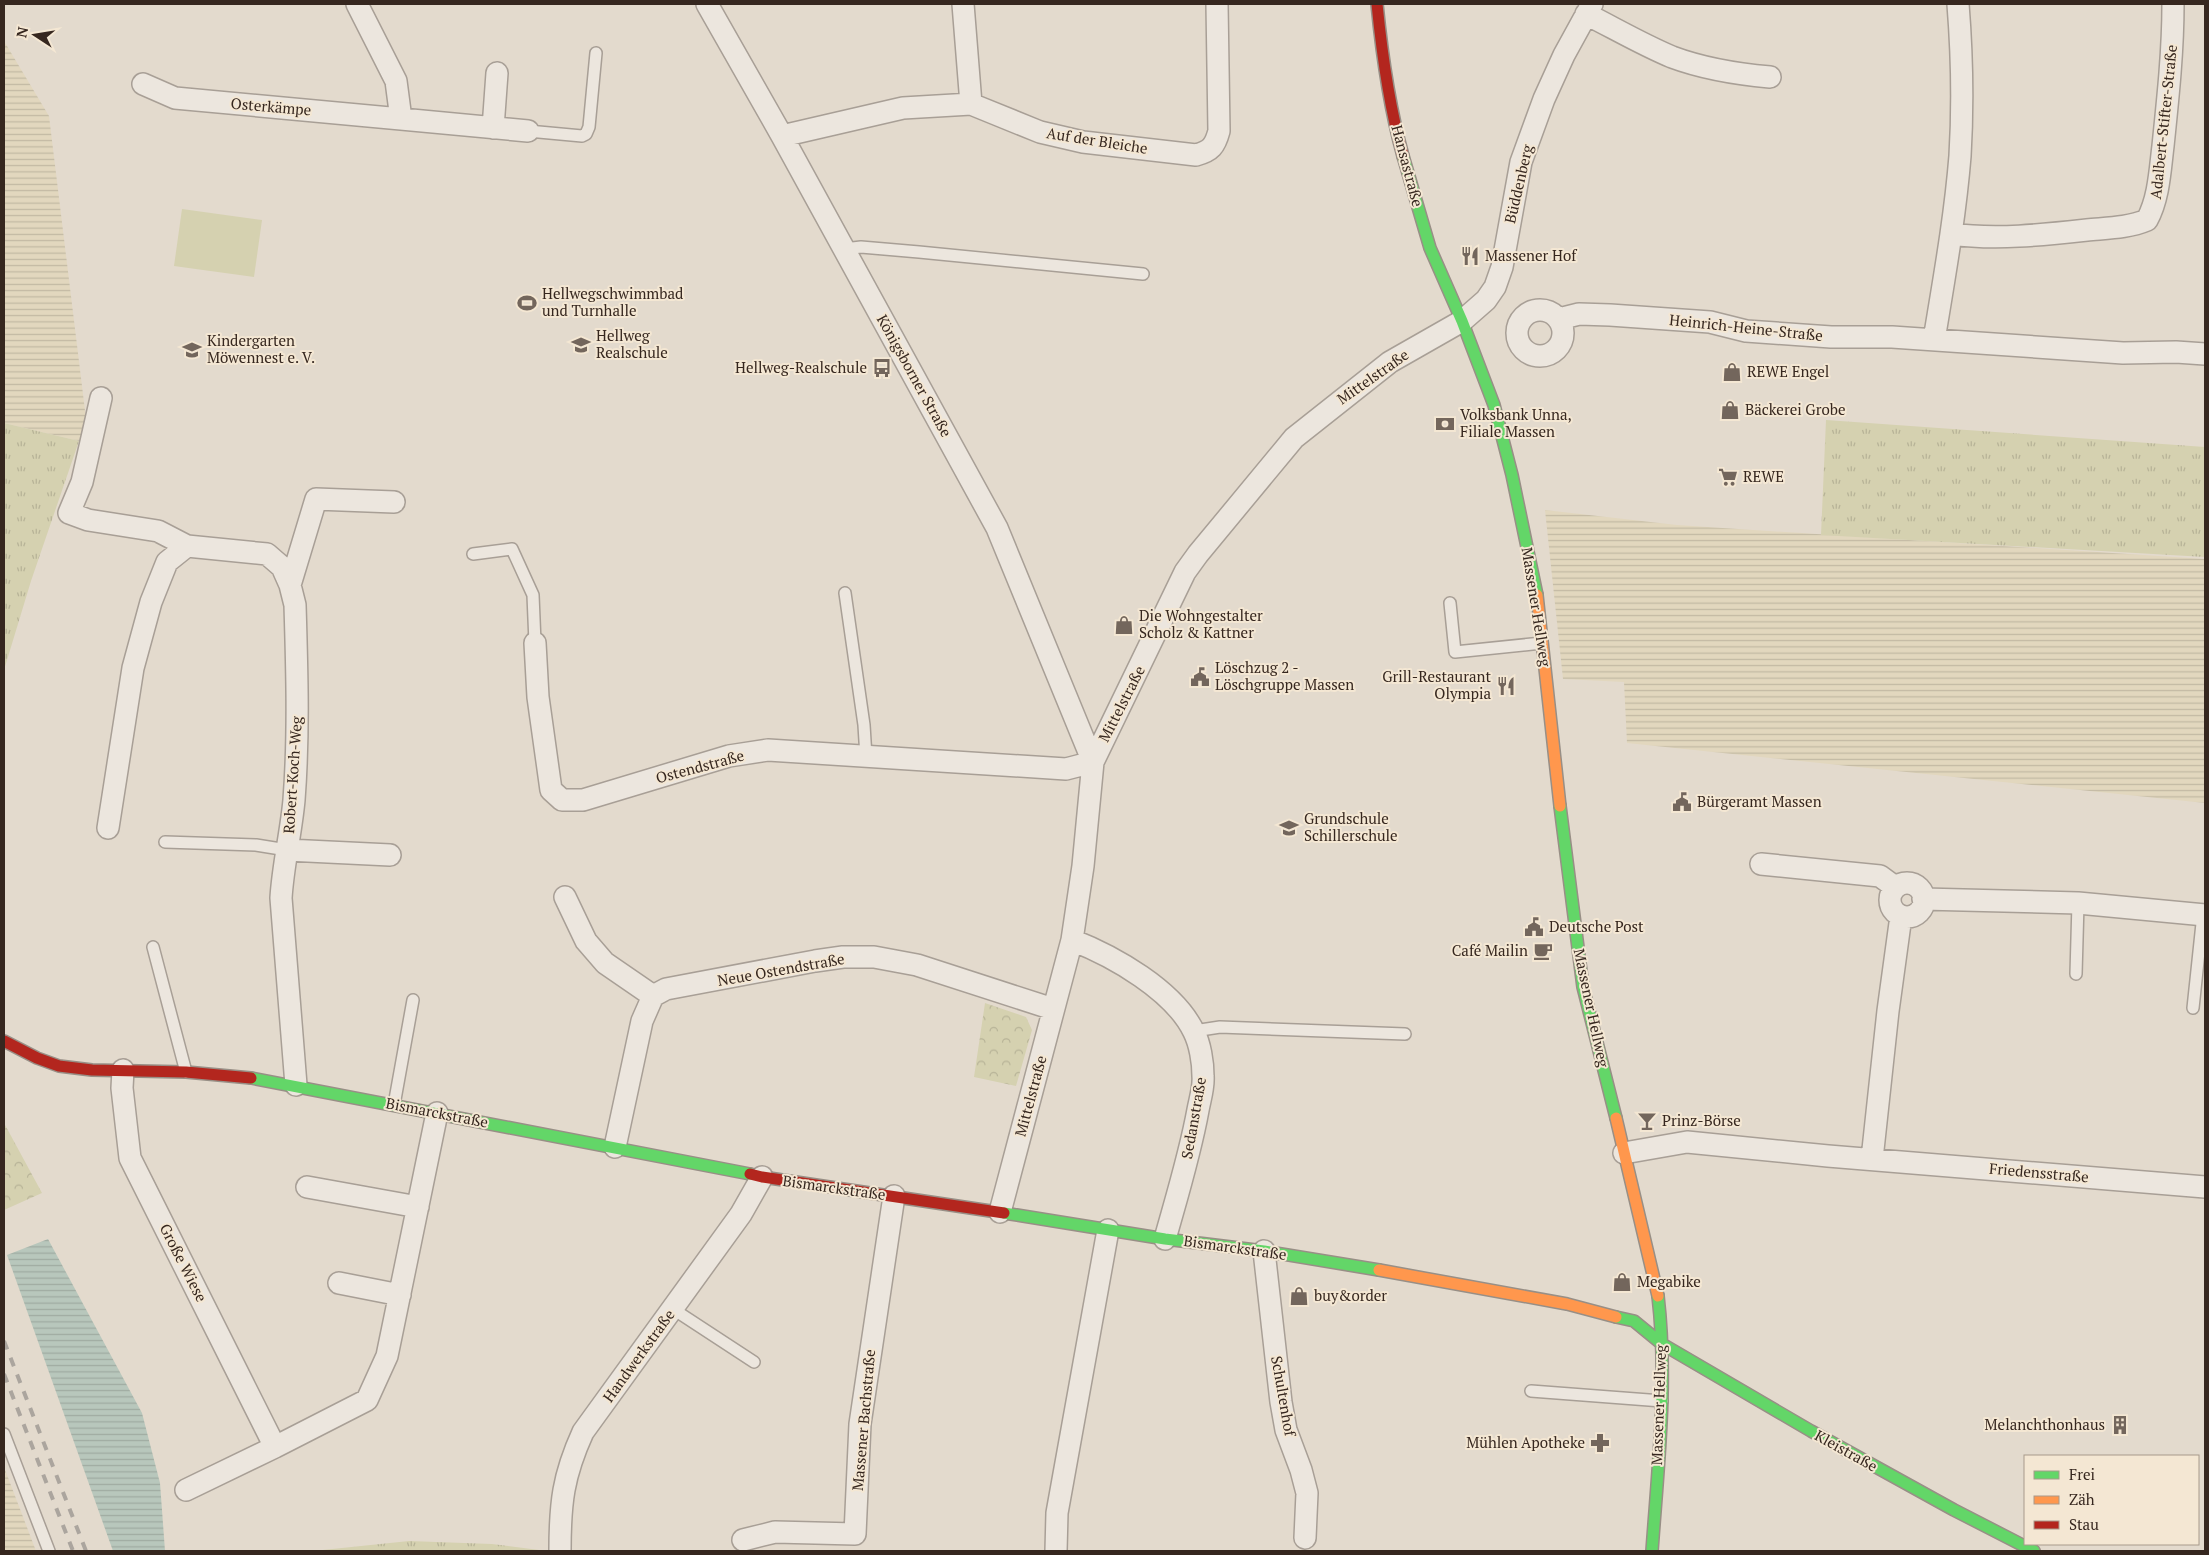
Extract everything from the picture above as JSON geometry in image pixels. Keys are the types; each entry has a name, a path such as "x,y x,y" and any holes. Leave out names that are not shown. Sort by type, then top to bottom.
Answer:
{"main road":[{"name":"Hansastraße","path":"1377,4 1382,52 1399,142 1430,248 1462,321"},
{"name":"Massener Hellweg","path":"1462,321 1494,405 1512,476 1536,590 1566,860 1583,987 1656,1284 1662,1344 1662,1400 1652,1551"},
{"name":"Bismarckstraße","path":"4,1041 37,1058 59,1066 92,1070 186,1072 241,1076 738,1170 762,1177 1000,1212 1165,1239 1264,1251 1404,1274 1567,1304 1634,1321 1662,1344"},
{"name":"Kleistraße","path":"1662,1344 1811,1431 1954,1510 2034,1551"}],"street":[{"path":"357,4 396,81 401,119"},
{"name":"Königsborner Straße","path":"707,4 782,136 997,528 1093,762"},
{"path":"963,4 971,104"},
{"name":"Auf der Bleiche","path":"782,136 903,108 971,104 1040,132 1082,142 1196,155 1208,152 1215,145 1219,131 1217,4"},
{"path":"1934,340 1951,234 1960,155 1962,70 1958,4"},
{"name":"Adalbert-Stifter-Straße","path":"1951,234 1973,237 2056,233 2133,226 2148,220 2154,208 2162,154 2169,90 2173,4"},
{"name":"Büddenberg","path":"1462,321 1486,300 1495,287 1502,267 1521,162 1544,98 1564,55 1589,9 1671,56 1728,72 1770,77"},
{"path":"492,128 497,73"},
{"name":"Osterkämpe","path":"143,84 175,98 528,131"},
{"name":"Heinrich-Heine-Straße","path":"1559,319 1579,314 1610,315 1710,322 1746,331 1934,340 2124,354 2176,352 2205,354"},
{"name":"Mittelstraße","path":"1000,1212 1072,940 1093,762 1185,572 1265,471 1294,438 1390,362 1462,321"},
{"name":"Robert-Koch-Weg","path":"101,398 82,482 69,513 88,520 158,531 187,546 267,554 282,567 290,585 295,606 298,734 294,802 281,898 296,1085"},
{"path":"290,585 316,500 394,502"},
{"path":"108,828 133,668 151,602 167,562 187,546"},
{"name":"Ostendstraße","path":"534,642 538,697 550,790 562,800 583,800 730,756 768,750 1066,769 1093,762"},
{"path":"287,850 390,855"},
{"path":"1761,864 1880,876 1895,887"},
{"path":"1905,882 1911,883 1920,889 1924,899 1917,913 1907,917 1901,916 1893,910 1889,901 1895,887 1905,882"},
{"path":"566,897 586,941 605,963 653,996 642,1021 615,1147"},
{"path":"1924,899 2078,903 2204,914"},
{"path":"1872,1160 1888,1010 1901,916"},
{"name":"Sedanstraße","path":"1072,940 1098,950 1128,968 1170,998 1194,1032 1204,1078 1193,1138 1165,1239"},
{"name":"Neue Ostendstraße","path":"653,996 666,989 815,961 843,957 874,957 917,965 1053,1010"},
{"name":"Große Wiese","path":"123,1070 122,1088 130,1158 275,1447"},
{"path":"186,1490 367,1400 388,1356 437,1113"},
{"name":"Friedensstraße","path":"1624,1153 1687,1142 1872,1160 2205,1188"},
{"name":"Handwerkstraße","path":"560,1550 560,1511 565,1479 570,1461 583,1432 741,1214 762,1177"},
{"path":"307,1186 418,1207"},
{"name":"Massener Bachstraße","path":"743,1540 775,1532 855,1534 860,1424 894,1196"},
{"path":"1056,1551 1056,1513 1108,1230"},
{"name":"Schultenhof","path":"1264,1251 1281,1402 1286,1430 1301,1470 1307,1493 1305,1538"},
{"path":"339,1283 400,1295"}],"lane":[{"path":"528,131 582,136 586,134 589,127 596,53"},
{"path":"844,249 861,247 909,251 1143,274"},
{"path":"473,554 512,549 533,595 534,642"},
{"path":"845,592 864,725 866,757"},
{"path":"1450,603 1455,652 1543,642"},
{"path":"165,842 256,846 287,850"},
{"path":"2076,974 2078,903"},
{"path":"2193,1008 2204,914"},
{"path":"153,947 186,1072"},
{"path":"394,1104 413,1000"},
{"path":"1194,1032 1220,1027 1405,1034"},
{"path":"673,1309 754,1362"},
{"path":"1531,1391 1662,1400"},
{"path":"4,1434 49,1551"}],"shaded area":[{"path":"4,41 49,116 87,427 79,441 4,423"},
{"path":"1545,510 1677,525 2205,559 2205,803 1627,743 1624,682 1563,679"},
{"path":"48,1239 142,1413 160,1483 165,1551 113,1551 7,1255"},
{"path":"4,1467 36,1551 4,1551"}],"green space":[{"path":"182,209 262,220 254,277 174,266"},
{"path":"1826,420 2205,447 2205,557 1821,535"},
{"path":"4,423 79,441 31,581 4,670"},
{"path":"985,1003 1026,1017 1032,1030 1016,1086 974,1077"},
{"path":"4,1123 42,1193 4,1210"},
{"path":"409,1541 492,1544 539,1551 313,1551"}],"railway":[{"path":"4,1341 86,1551"},
{"path":"4,1374 73,1551"}],"traffic: fast":[{"path":"1403,156 1430,248 1462,321 1494,405 1512,475 1537,595"},
{"path":"1560,806 1583,987 1616,1118"},
{"path":"251,1078 750,1174"},
{"path":"1004,1213 1165,1239 1264,1251 1379,1270"},
{"path":"1652,1551 1662,1392 1661,1328 1658,1296"},
{"path":"1616,1317 1634,1321 1662,1344 1811,1431 1954,1510 2034,1551"}],"traffic: slow":[{"path":"1537,595 1560,806"},
{"path":"1616,1118 1658,1296"},
{"path":"1379,1270 1567,1304 1616,1317"}],"traffic: jam":[{"path":"1377,4 1387,80 1403,156"},
{"path":"4,1041 37,1058 59,1066 92,1070 186,1072 251,1078"},
{"path":"750,1174 1004,1213"}],"place":[{"name":"Massener Hof","path":"1470,256"},
{"name":"Hellwegschwimmbad und Turnhalle","path":"527,303"},
{"name":"Hellweg Realschule","path":"581,345"},
{"name":"Kindergarten Möwennest e. V.","path":"192,350"},
{"name":"Hellweg-Realschule","path":"882,368"},
{"name":"REWE Engel","path":"1732,372"},
{"name":"Bäckerei Grobe","path":"1730,410"},
{"name":"Volksbank Unna, Filiale Massen","path":"1445,424"},
{"name":"REWE","path":"1728,477"},
{"name":"Die Wohngestalter Scholz & Kattner","path":"1124,625"},
{"name":"Löschzug 2 - Löschgruppe Massen","path":"1200,677"},
{"name":"Grill-Restaurant Olympia","path":"1506,686"},
{"name":"Bürgeramt Massen","path":"1682,802"},
{"name":"Grundschule Schillerschule","path":"1289,828"},
{"name":"Deutsche Post","path":"1534,927"},
{"name":"Café Mailin","path":"1543,951"},
{"name":"Prinz-Börse","path":"1647,1121"},
{"name":"Megabike","path":"1622,1282"},
{"name":"buy&order","path":"1299,1296"},
{"name":"Melanchthonhaus","path":"2120,1425"},
{"name":"Mühlen Apotheke","path":"1600,1443"}]}
